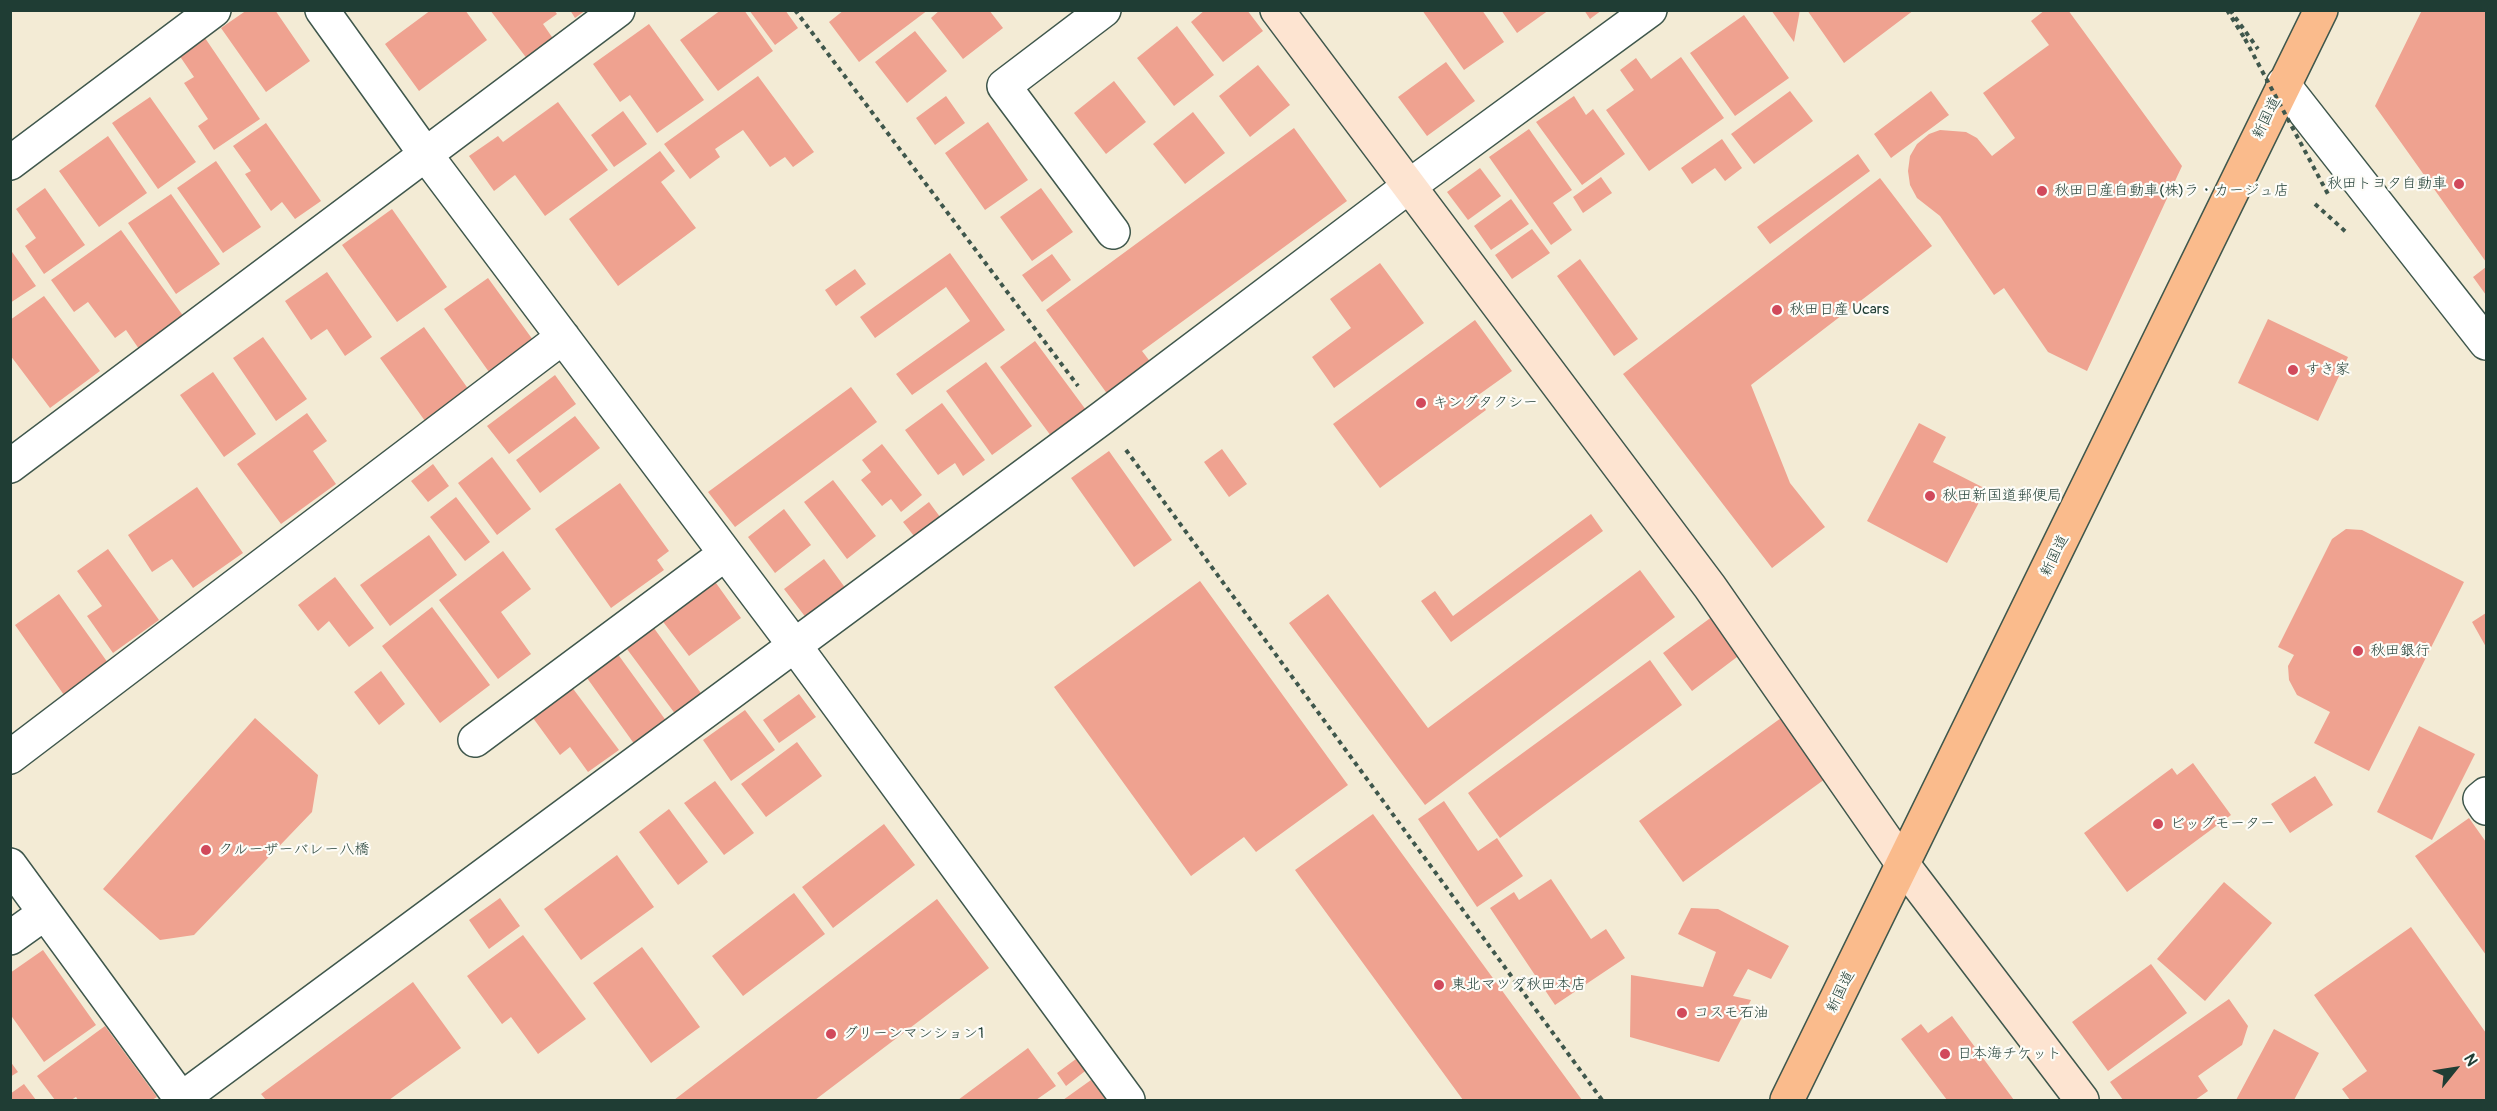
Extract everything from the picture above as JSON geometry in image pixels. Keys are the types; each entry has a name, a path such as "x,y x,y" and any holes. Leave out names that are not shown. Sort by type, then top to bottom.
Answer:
{"main road":[{"name":"新国道","path":"1787,1101 2321,10"}],"street":[{"path":"10,163 213,10"},
{"path":"322,10 426,155 795,646 1128,1101"},
{"path":"10,466 618,10"},
{"path":"1104,10 1004,86 1113,232"},
{"path":"1277,10 1710,587 1904,866 2082,1101"},
{"path":"10,865 181,1100 1102,418 1408,187 1650,10"},
{"path":"2283,84 2487,343"},
{"path":"10,757 563,337"},
{"path":"475,740 725,554"},
{"path":"2487,794 2480,799 2487,808"},
{"path":"10,938 45,913"}],"path":[{"path":"795,10 1102,418 1602,1101"},
{"path":"2228,10 2245,31"},
{"path":"2228,10 2329,196"}],"building":[{"path":"247,10 275,10 310,61 266,92 221,28"},
{"path":"431,10 465,10 487,40 419,91 385,44"},
{"path":"490,10 554,10 557,14 543,24 554,40 528,60"},
{"path":"570,10 586,10 575,18"},
{"path":"721,10 744,10 773,51 718,91 680,40"},
{"path":"749,10 785,10 798,28 775,45"},
{"path":"844,10 928,10 859,62 829,22"},
{"path":"940,10 989,10 1003,28 963,59 931,18"},
{"path":"1205,10 1247,10 1263,31 1223,62 1191,22"},
{"path":"1422,10 1482,10 1504,42 1464,70"},
{"path":"1501,10 1549,10 1517,33"},
{"path":"1584,10 1602,10 1590,19"},
{"path":"1771,10 1800,10 1794,42"},
{"path":"1807,10 1914,10 1844,63"},
{"name":"秋田日産自動車(株)ラ・カージュ店","path":"2045,10 2068,10 2182,166 2087,371 2048,352 2004,288 1994,295 1940,216 1917,198 1910,185 1908,171 1910,156 1917,144 1929,134 1940,130 1966,132 1977,138 1992,156 2015,138 1983,93 2049,45 2031,21"},
{"name":"秋田トヨタ自動車","path":"2422,10 2486,10 2486,262 2375,106"},
{"path":"1744,15 1789,78 1735,116 1690,53"},
{"path":"649,24 704,100 657,133 630,95 620,102 593,64"},
{"path":"1177,26 1214,75 1174,106 1137,58"},
{"path":"915,31 947,71 907,103 875,62"},
{"path":"203,35 260,119 214,150 198,126 208,119 184,83 194,77 177,52"},
{"path":"1681,57 1724,118 1649,171 1606,110 1634,90 1620,70 1636,58 1651,79"},
{"path":"1446,62 1475,101 1427,136 1398,97"},
{"path":"1258,65 1290,105 1250,137 1219,96"},
{"path":"758,76 814,152 793,167 785,157 770,167 743,130 715,149 720,157 690,179 664,144"},
{"path":"1114,81 1146,122 1106,154 1074,113"},
{"path":"1790,91 1813,121 1754,164 1731,134"},
{"path":"1931,91 1949,115 1891,158 1874,134"},
{"path":"946,96 965,123 935,145 916,118"},
{"path":"1574,96 1586,115 1593,109 1625,154 1582,185 1536,122"},
{"path":"150,97 196,162 158,189 112,123"},
{"path":"558,102 608,170 545,216 515,175 494,191 469,156 498,136 503,142"},
{"path":"623,111 647,144 614,167 591,135"},
{"path":"1193,112 1225,153 1185,184 1153,144"},
{"path":"988,122 1028,180 985,210 945,153"},
{"path":"266,123 321,201 295,219 282,202 271,211 245,174 251,171 233,146"},
{"path":"1294,128 1347,201 1142,351 1155,368 1111,399 1046,310"},
{"path":"1529,129 1572,190 1553,203 1572,230 1551,245 1489,157"},
{"path":"108,136 147,193 99,227 59,171"},
{"path":"1722,139 1742,168 1725,181 1715,168 1692,184 1681,168"},
{"path":"660,151 675,171 661,182 696,228 618,286 569,219"},
{"path":"1858,154 1870,171 1770,244 1757,227"},
{"path":"216,161 261,227 223,253 177,188"},
{"path":"1480,168 1501,196 1468,220 1447,192"},
{"path":"1601,177 1612,193 1583,213 1573,197"},
{"name":"秋田日産 Ucars","path":"1880,178 1932,246 1751,385 1790,483 1825,527 1772,568 1623,374"},
{"path":"45,188 85,245 44,274 25,246 36,238 16,209"},
{"path":"1041,188 1073,232 1032,261 1000,217"},
{"path":"171,194 220,264 176,294 128,223"},
{"path":"1511,199 1529,224 1491,250 1474,226"},
{"path":"392,209 447,287 397,322 342,245"},
{"path":"1532,229 1550,253 1512,279 1495,255"},
{"path":"121,230 184,317 139,349 126,330 115,338 88,302 74,312 51,280"},
{"path":"10,249 36,286 10,303"},
{"path":"950,253 1005,330 912,395 896,374 970,321 946,287 875,338 860,317"},
{"path":"1052,254 1071,280 1042,302 1022,275"},
{"path":"1580,259 1638,339 1614,356 1557,276"},
{"path":"1380,263 1424,323 1334,388 1312,357 1351,328 1330,299"},
{"path":"2486,267 2486,295 2473,277"},
{"path":"855,269 866,284 836,306 825,290"},
{"path":"327,272 372,337 345,356 327,329 311,340 285,301"},
{"path":"488,278 533,340 489,372 444,309"},
{"path":"44,296 100,371 50,408 10,355 10,320"},
{"name":"すき家","path":"2268,319 2348,357 2318,421 2238,383"},
{"name":"キングタクシー","path":"1475,320 1512,371 1477,396 1486,410 1380,488 1333,424"},
{"path":"424,327 469,390 425,421 380,358"},
{"path":"263,337 307,399 276,421 233,358"},
{"path":"1035,341 1086,410 1051,436 1000,367"},
{"path":"986,362 1032,426 992,455 946,391"},
{"path":"213,372 256,434 224,457 180,395"},
{"path":"555,375 576,404 509,454 487,426"},
{"path":"851,387 877,422 735,527 708,492"},
{"path":"942,403 985,460 963,476 955,463 938,475 905,430"},
{"path":"307,413 327,441 313,451 336,484 281,524 237,464"},
{"path":"575,416 600,448 540,493 516,460"},
{"path":"1919,423 1946,437 1933,462 1986,489 1947,563 1867,521"},
{"path":"882,444 922,495 901,512 891,499 882,506 861,480 871,472 862,460"},
{"path":"1222,449 1247,484 1229,497 1204,462"},
{"path":"1109,451 1172,540 1134,567 1071,478"},
{"path":"492,457 531,509 497,535 458,483"},
{"path":"433,464 449,486 428,502 411,481"},
{"path":"833,480 876,536 847,559 804,502"},
{"path":"620,483 669,551 657,560 664,570 611,608 555,529"},
{"path":"197,487 243,553 193,588 172,559 152,572 128,535"},
{"path":"456,497 490,542 465,561 430,517"},
{"path":"929,502 946,525 921,545 903,522"},
{"path":"784,509 811,545 775,573 748,537"},
{"path":"1591,514 1603,531 1451,642 1421,601 1435,591 1453,616"},
{"name":"秋田銀行","path":"2346,529 2362,530 2464,582 2369,771 2314,743 2330,712 2297,695 2289,680 2288,666 2294,655 2278,647 2332,539"},
{"path":"429,535 457,575 390,626 360,585"},
{"path":"108,549 159,620 113,653 87,616 102,606 77,571"},
{"path":"503,551 531,589 501,612 531,654 498,679 439,600"},
{"path":"824,559 849,593 810,623 784,589"},
{"path":"1640,570 1675,617 1425,805 1289,623 1328,594 1428,728"},
{"path":"711,576 741,618 689,656 658,615"},
{"path":"335,577 374,628 349,647 329,621 318,631 298,605"},
{"path":"1200,581 1348,785 1256,852 1244,837 1191,876 1054,687"},
{"path":"59,594 108,663 64,695 15,625"},
{"path":"432,607 490,685 440,723 382,646"},
{"path":"2486,613 2486,647 2472,622"},
{"path":"1713,616 1741,654 1692,691 1663,653"},
{"path":"651,624 703,696 676,715 624,645"},
{"path":"609,642 667,722 635,745 577,664"},
{"path":"1650,660 1682,705 1500,838 1468,793"},
{"path":"381,671 405,704 379,725 354,692"},
{"path":"565,678 619,750 588,772 570,747 560,755 525,707"},
{"path":"799,694 816,717 779,743 763,720"},
{"path":"745,710 775,750 731,781 703,740"},
{"name":"クルーザーバレー八橋","path":"255,718 318,775 312,812 194,935 160,940 103,889"},
{"path":"1781,718 1825,779 1683,882 1639,821"},
{"path":"2419,726 2475,754 2432,840 2377,812"},
{"path":"797,742 822,776 766,817 741,784"},
{"name":"ビッグモーター","path":"2193,763 2231,815 2127,892 2084,833 2172,768 2177,775"},
{"path":"2315,776 2333,805 2290,833 2271,804"},
{"path":"715,781 754,833 724,855 684,803"},
{"path":"1444,801 1478,851 1497,838 1523,876 1477,907 1418,819"},
{"path":"669,809 708,862 678,885 639,832"},
{"name":"東北マツダ秋田本店","path":"1373,814 1582,1100 1463,1100 1295,870"},
{"path":"2469,818 2486,842 2486,955 2415,856"},
{"path":"884,824 915,865 833,928 802,887"},
{"path":"617,855 654,907 581,960 544,909"},
{"path":"1551,879 1591,939 1606,929 1625,958 1555,1005 1490,908 1514,892 1519,900"},
{"path":"2224,882 2272,923 2205,1001 2157,959"},
{"path":"794,893 825,934 743,996 712,956"},
{"path":"500,898 520,926 489,949 469,920"},
{"name":"グリーンマンション1","path":"937,899 989,968 815,1100 674,1100"},
{"path":"1691,908 1718,909 1789,946 1771,979 1748,969 1733,996 1751,1000 1719,1062 1630,1037 1631,975 1703,987 1716,952 1678,934"},
{"path":"2411,927 2486,1033 2486,1100 2350,1100 2342,1089 2367,1071 2314,995"},
{"path":"523,935 586,1019 538,1054 511,1017 502,1024 467,976"},
{"path":"642,947 700,1027 651,1063 593,983"},
{"path":"43,950 96,1025 44,1062 10,1014 10,973"},
{"path":"2151,964 2187,1013 2108,1071 2072,1022"},
{"path":"413,982 461,1048 389,1100 266,1100 261,1094"},
{"path":"2229,999 2248,1026 2242,1045 2198,1076 2208,1091 2195,1100 2123,1100 2110,1082"},
{"path":"1952,1016 2014,1100 1947,1100 1901,1039 1921,1024 1928,1033"},
{"path":"105,1026 157,1097 152,1100 78,1100 76,1097 71,1100 55,1100 37,1076"},
{"path":"2274,1029 2319,1053 2294,1100 2236,1100"},
{"path":"1028,1048 1056,1086 1036,1100 958,1100"},
{"path":"1080,1056 1089,1068 1066,1086 1057,1073"},
{"path":"10,1061 18,1072 10,1077"},
{"path":"1091,1080 1106,1100 1063,1100"},
{"path":"24,1084 36,1100 10,1100 10,1094"}],"place":[{"name":"秋田トヨタ自動車","path":"2459,184"},
{"name":"秋田日産自動車(株)ラ・カージュ店","path":"2042,191"},
{"name":"秋田日産 Ucars","path":"1777,310"},
{"name":"すき家","path":"2293,370"},
{"name":"キングタクシー","path":"1421,403"},
{"name":"秋田新国道郵便局","path":"1930,496"},
{"name":"秋田銀行","path":"2358,651"},
{"name":"ビッグモーター","path":"2158,824"},
{"name":"クルーザーバレー八橋","path":"206,850"},
{"name":"東北マツダ秋田本店","path":"1439,985"},
{"name":"コスモ石油","path":"1682,1013"},
{"name":"グリーンマンション1","path":"831,1034"},
{"name":"日本海チケット","path":"1945,1054"}]}
